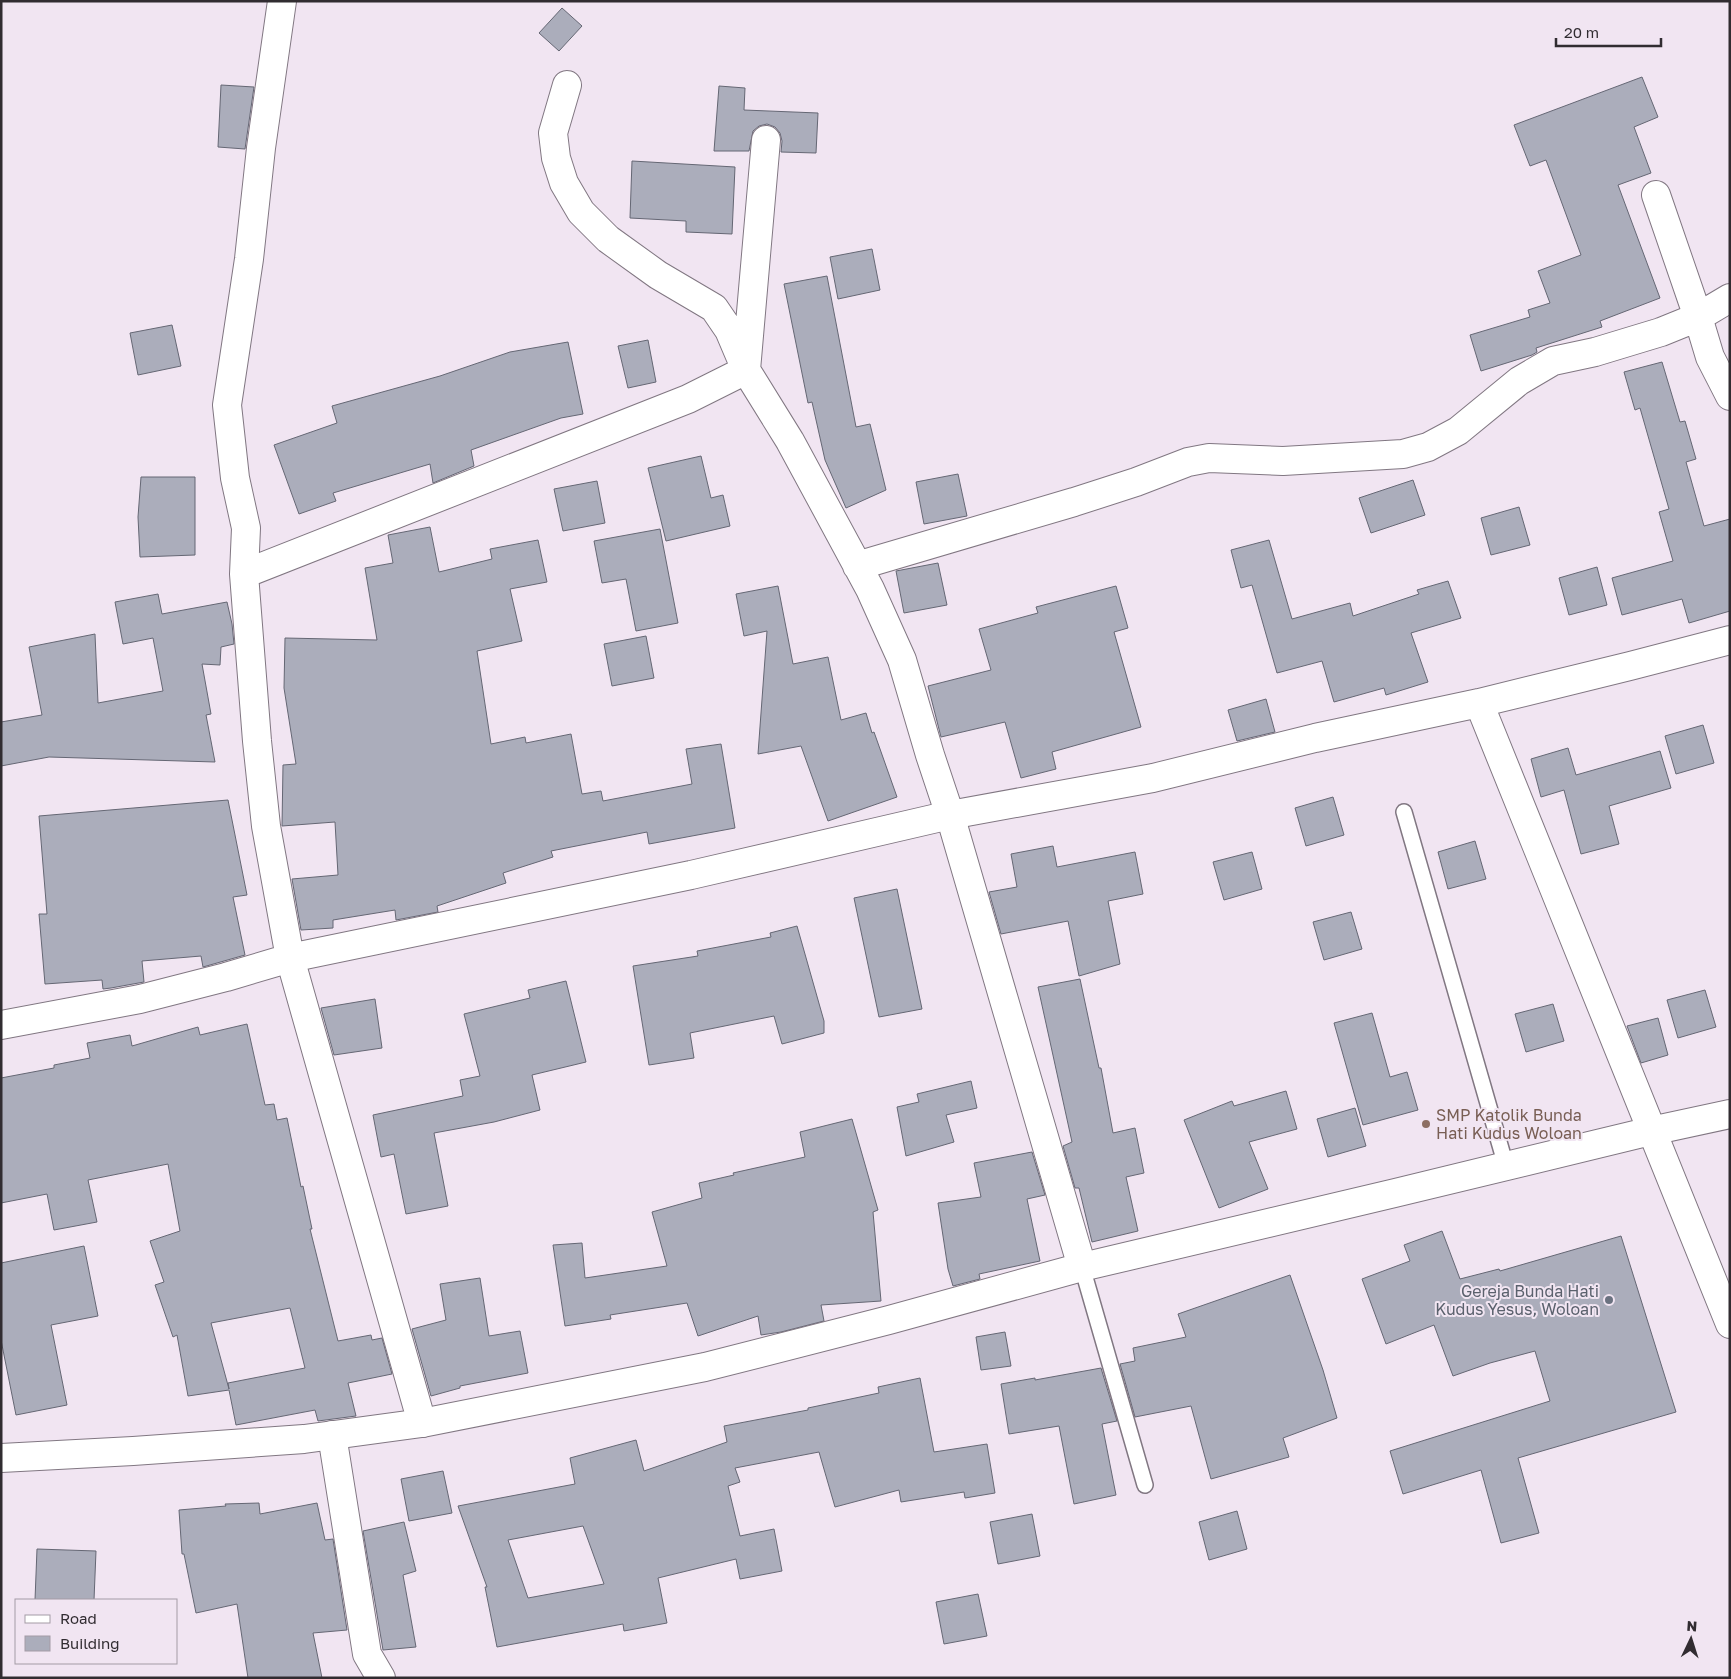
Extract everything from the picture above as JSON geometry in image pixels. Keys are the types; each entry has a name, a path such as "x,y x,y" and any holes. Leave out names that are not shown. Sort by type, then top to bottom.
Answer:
{"street":[{"path":"282,1 261,148 248,259 226,405 235,478 246,528 244,574 257,741 266,826 290,958 422,1423"},
{"path":"567,86 553,133 556,158 564,183 581,212 608,240 658,275 714,308 729,330 746,370 790,441 870,589 902,660 950,815 1082,1267"},
{"path":"746,370 766,140"},
{"path":"1656,195 1710,357 1730,396"},
{"path":"857,566 1074,502 1136,482 1188,462 1209,458 1283,461 1403,454 1428,447 1458,431 1519,381 1552,361 1596,352 1662,332 1698,317 1730,298"},
{"path":"244,574 688,399 746,370"},
{"path":"1,1025 140,999 290,958 681,877 950,815 1153,778 1315,738 1479,703 1730,640"},
{"path":"1479,703 1730,1324"},
{"path":"1,1458 143,1451 304,1439 422,1423 705,1367 889,1320 1082,1267 1651,1131 1730,1114"},
{"path":"332,1435 366,1654 381,1678"}],"lane":[{"path":"1404,812 1506,1166"},
{"path":"1082,1267 1145,1485"}],"building":[{"path":"562,8 582,26 559,51 539,33"},
{"path":"1642,77 1658,117 1634,127 1651,173 1618,185 1660,298 1600,321 1602,327 1536,348 1537,352 1532,355 1481,371 1470,335 1530,317 1528,310 1550,303 1538,271 1581,255 1546,160 1530,166 1514,125"},
{"path":"221,85 254,87 245,149 218,147"},
{"path":"719,86 745,88 744,110 818,113 816,153 781,152 782,141 780,133 775,127 767,124 759,126 753,131 749,151 714,151"},
{"path":"632,161 735,167 732,234 686,232 686,221 630,218"},
{"path":"872,249 880,290 838,299 830,257"},
{"path":"827,276 856,427 870,424 886,490 846,508 825,460 812,402 808,403 784,284"},
{"path":"172,325 181,366 138,375 130,333"},
{"path":"648,340 656,382 628,388 618,346"},
{"path":"568,342 583,414 561,418 471,450 474,466 433,483 430,464 333,493 336,501 299,514 274,445 337,423 332,406 440,376 510,352"},
{"path":"1662,362 1680,422 1685,421 1696,459 1686,462 1704,526 1730,519 1730,611 1689,623 1682,599 1622,615 1612,578 1673,561 1659,512 1669,509 1640,408 1635,410 1624,372"},
{"path":"701,456 711,498 723,495 730,526 666,541 648,468"},
{"path":"958,474 967,516 924,524 916,482"},
{"path":"141,477 195,477 195,555 140,557 138,517"},
{"path":"1413,480 1425,515 1371,533 1359,498"},
{"path":"597,481 605,523 563,531 554,489"},
{"path":"1519,507 1530,545 1491,555 1481,518"},
{"path":"430,527 439,572 492,559 490,549 538,540 547,582 510,589 522,641 477,651 491,744 525,737 526,743 571,734 582,794 601,791 603,801 692,784 686,749 721,744 735,828 649,844 647,832 551,851 553,857 503,873 506,883 437,906 438,912 396,920 395,910 333,920 333,928 301,930 292,879 338,875 335,822 282,826 283,765 296,764 284,688 285,638 377,640 365,568 393,563 388,535"},
{"path":"660,529 678,623 636,631 626,579 602,583 594,541"},
{"path":"1269,540 1292,619 1350,603 1353,616 1419,594 1417,590 1448,581 1461,618 1411,633 1428,682 1386,695 1384,688 1334,702 1322,661 1277,673 1252,585 1241,588 1231,550"},
{"path":"938,563 947,605 904,613 896,571"},
{"path":"1597,567 1607,605 1569,615 1559,578"},
{"path":"778,586 793,664 828,657 841,720 866,713 897,797 828,821 801,746 758,754 767,631 744,636 736,594"},
{"path":"1116,586 1128,628 1114,632 1141,727 1052,752 1056,769 1021,778 1005,722 941,737 928,686 991,670 979,629 1038,613 1036,607"},
{"path":"158,594 162,614 227,602 234,644 221,647 220,665 202,664 211,714 206,715 215,762 49,757 1,766 1,722 42,715 29,647 95,634 98,703 163,691 153,638 123,644 115,602"},
{"path":"646,636 654,678 612,686 604,644"},
{"path":"1266,699 1275,732 1237,741 1228,710"},
{"path":"1703,725 1714,763 1676,774 1665,736"},
{"path":"1568,748 1576,775 1660,751 1671,788 1609,806 1619,844 1581,854 1564,790 1541,797 1531,759"},
{"path":"1333,797 1344,835 1306,846 1295,808"},
{"path":"228,800 247,895 233,897 245,955 203,967 201,956 142,961 144,982 111,988 103,989 102,980 45,984 39,914 47,914 39,816"},
{"path":"1475,841 1486,879 1448,889 1438,852"},
{"path":"1053,846 1057,867 1135,852 1143,894 1108,901 1120,964 1079,976 1068,921 1001,934 989,892 1017,887 1011,854"},
{"path":"1252,852 1262,889 1224,900 1213,862"},
{"path":"897,889 922,1009 879,1017 854,898"},
{"path":"1351,912 1362,949 1324,960 1313,922"},
{"path":"797,926 824,1021 824,1033 782,1044 774,1016 690,1033 694,1058 649,1065 633,966 698,956 697,951 771,937 770,933"},
{"path":"1080,979 1099,1068 1101,1068 1113,1133 1135,1128 1144,1173 1126,1177 1138,1231 1092,1242 1079,1188 1075,1188 1063,1146 1072,1142 1038,987"},
{"path":"566,981 586,1062 532,1075 540,1110 494,1122 434,1133 448,1206 406,1214 394,1154 381,1157 373,1115 463,1096 460,1080 480,1076 464,1014 530,998 528,990"},
{"path":"1705,990 1716,1027 1678,1038 1667,1000"},
{"path":"375,999 382,1048 334,1055 321,1008"},
{"path":"1553,1004 1564,1041 1526,1052 1515,1014"},
{"path":"1372,1013 1390,1077 1407,1072 1418,1110 1363,1125 1334,1023"},
{"path":"1658,1018 1668,1055 1641,1063 1627,1026"},
{"path":"247,1024 265,1105 274,1104 277,1120 287,1118 301,1187 303,1186 312,1229 310,1229 338,1341 371,1335 372,1340 382,1338 392,1374 348,1383 356,1416 318,1421 315,1410 236,1425 229,1390 188,1396 177,1335 173,1337 155,1285 164,1282 150,1241 180,1231 168,1164 88,1180 97,1222 54,1230 47,1194 1,1203 1,1078 54,1068 54,1065 90,1058 87,1043 130,1035 132,1046 198,1027 200,1035","holes":["290,1308 305,1368 228,1383 229,1389 211,1323"]},
{"path":"971,1081 977,1108 946,1115 954,1142 906,1156 897,1107 919,1102 917,1094"},
{"path":"1286,1091 1297,1129 1249,1142 1268,1189 1219,1208 1184,1120 1232,1101 1234,1106"},
{"path":"1355,1108 1366,1146 1328,1157 1317,1119"},
{"path":"852,1119 878,1210 873,1212 881,1301 821,1305 824,1321 761,1335 758,1316 698,1336 687,1303 610,1315 611,1319 565,1326 553,1245 582,1243 585,1278 667,1266 652,1212 702,1198 699,1183 734,1175 733,1173 805,1157 800,1132"},
{"path":"1032,1152 1045,1195 1027,1199 1040,1261 979,1274 980,1279 953,1286 948,1269 938,1203 981,1197 974,1163"},
{"path":"1442,1231 1460,1279 1499,1269 1500,1271 1621,1236 1676,1412 1518,1458 1539,1533 1501,1543 1481,1470 1403,1494 1390,1451 1550,1401 1535,1351 1490,1363 1453,1376 1434,1325 1386,1344 1362,1279 1410,1261 1404,1245"},
{"path":"84,1246 98,1316 51,1325 67,1405 16,1415 1,1340 1,1263"},
{"path":"1290,1275 1323,1370 1337,1418 1283,1438 1289,1457 1211,1479 1191,1406 1135,1417 1120,1364 1135,1361 1133,1348 1186,1337 1178,1314"},
{"path":"480,1278 489,1336 520,1331 528,1373 460,1386 460,1388 431,1396 412,1329 446,1320 440,1284"},
{"path":"1005,1332 1011,1366 981,1370 976,1337"},
{"path":"1101,1368 1117,1421 1102,1424 1116,1495 1074,1504 1059,1426 1009,1434 1001,1384"},
{"path":"920,1378 934,1452 987,1444 995,1493 965,1498 964,1492 901,1502 899,1490 835,1507 819,1452 735,1468 740,1482 728,1486 740,1536 774,1529 782,1571 740,1579 736,1559 658,1578 667,1623 624,1631 623,1624 497,1647 485,1587 487,1587 458,1506 575,1484 570,1458 636,1440 644,1471 727,1442 724,1426 808,1410 808,1408 879,1393 878,1387","holes":["583,1526 604,1584 528,1598 508,1540"]},
{"path":"443,1471 452,1513 409,1521 401,1479"},
{"path":"259,1503 260,1514 317,1503 325,1540 333,1539 347,1630 313,1633 322,1678 248,1678 237,1604 196,1613 184,1554 182,1554 179,1510 226,1506 225,1504"},
{"path":"1237,1511 1247,1549 1209,1560 1199,1522"},
{"path":"1032,1514 1040,1556 998,1564 990,1522"},
{"path":"404,1522 416,1571 403,1575 416,1647 383,1650 363,1531"},
{"path":"37,1549 96,1551 94,1599 35,1599"},
{"path":"978,1594 987,1636 944,1644 936,1602"}],"place":[{"name":"SMP Katolik Bunda Hati Kudus Woloan","path":"1426,1124"},
{"name":"Gereja Bunda Hati Kudus Yesus, Woloan","path":"1609,1300"}]}
